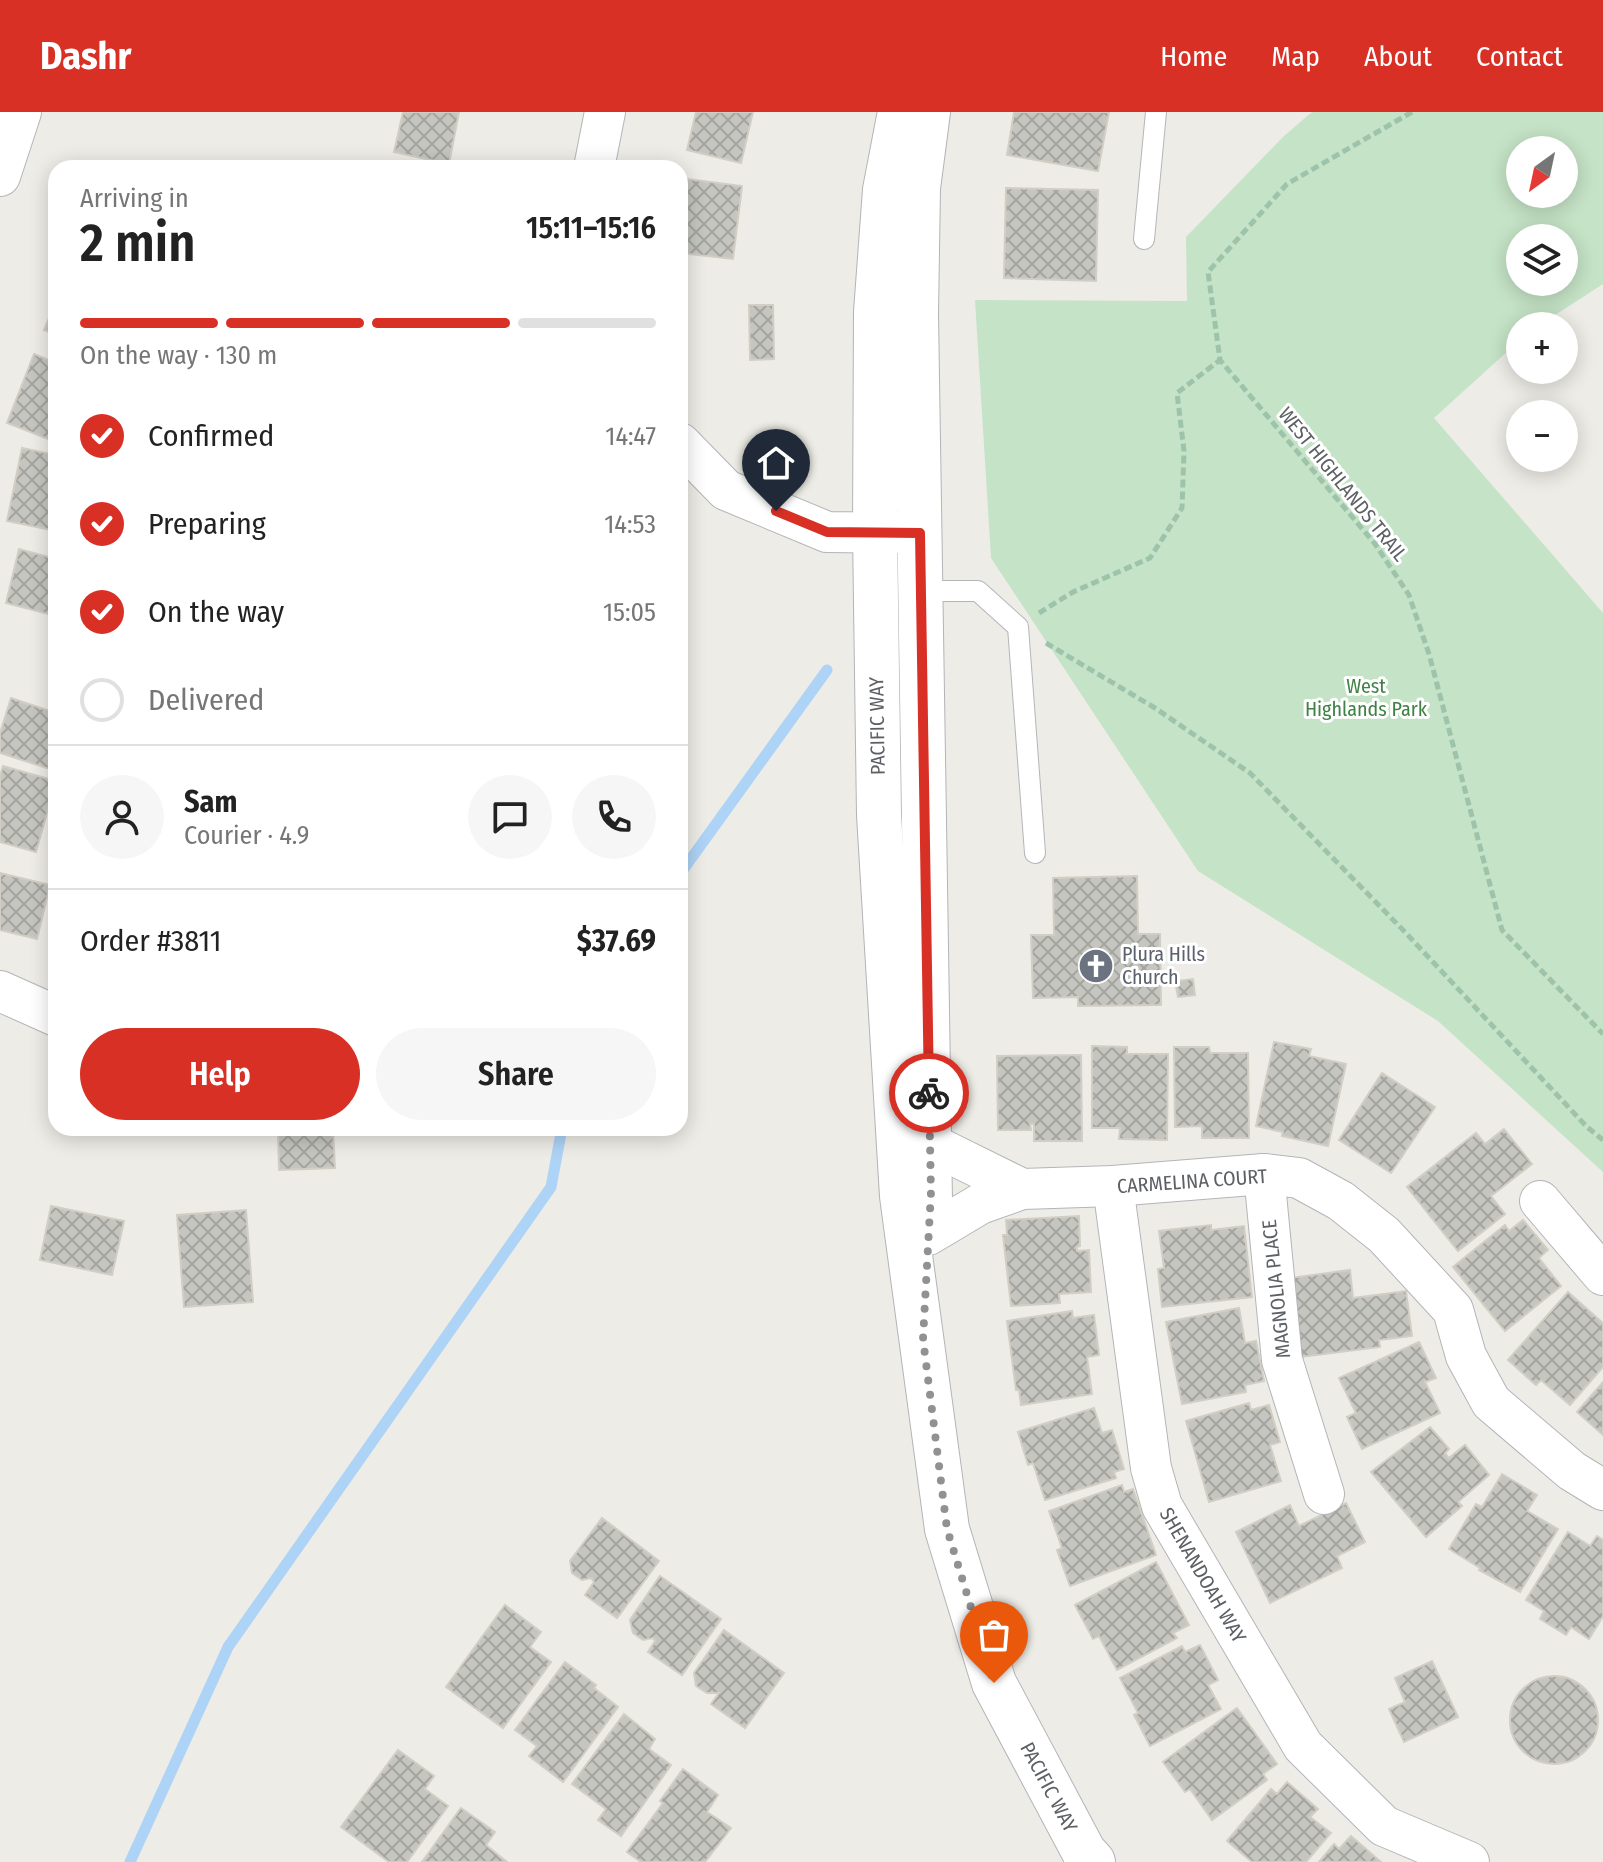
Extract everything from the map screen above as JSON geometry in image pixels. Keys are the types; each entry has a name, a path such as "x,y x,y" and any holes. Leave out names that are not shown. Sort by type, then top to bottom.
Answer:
{"main road":[{"name":"PACIFIC WAY","path":"900,112 885,190 876,312 875,532 879,815 902,1196 947,1529 994,1683 1084,1852 1093,1862"},
{"name":"PACIFIC WAY","path":"923,1339 931,1192 916,314 918,188 928,112"}],"street":[{"path":"0,176 21,112"},
{"path":"596,160 605,112"},
{"path":"688,451 726,490 827,532 920,533"},
{"path":"0,991 48,1012"},
{"name":"CARMELINA COURT","path":"929,1143 1022,1189"},
{"name":"CARMELINA COURT","path":"928,1235 980,1204 1022,1189 1113,1186 1264,1174 1299,1178 1341,1201 1384,1235 1453,1310 1466,1356 1491,1402 1572,1471 1603,1490"},
{"name":"MAGNOLIA PLACE","path":"1264,1174 1282,1360 1324,1494"},
{"name":"SHENANDOAH WAY","path":"1113,1186 1151,1468 1162,1506 1303,1746 1384,1826 1469,1862"},
{"path":"1540,1201 1603,1275"}],"lane":[{"path":"1144,239 1156,112"},
{"path":"920,591 978,591 1018,627 1035,853"}],"path":[{"path":"1412,112 1287,184 1208,272 1220,360 1177,393 1184,451 1182,508 1150,558 1073,592 1018,627 1155,708 1250,773 1404,931 1587,1127 1603,1140"},
{"name":"WEST HIGHLANDS TRAIL","path":"1220,360 1375,544 1409,595 1429,654 1502,930 1603,1034"}],"green space":[{"name":"West Highlands Park","path":"1312,112 1603,112 1603,284 1560,312 1506,312 1506,353 1434,418 1603,613 1603,1172 1438,1021 1198,871 991,558 975,300 1187,301 1186,237 1284,136"}],"building":[{"path":"403,112 459,112 450,160 431,160 394,152"},
{"path":"696,112 753,112 741,163 687,150"},
{"path":"1014,112 1109,112 1098,171 1007,155"},
{"path":"688,179 742,186 733,259 688,254"},
{"path":"1006,188 1098,190 1096,281 1004,278"},
{"path":"749,305 773,305 774,359 750,360"},
{"path":"34,354 48,360 48,439 7,423"},
{"path":"22,448 48,453 48,529 7,521"},
{"path":"19,549 48,557 48,614 6,603"},
{"path":"11,698 48,710 48,768 0,753 0,733"},
{"path":"3,766 48,779 48,809 36,852 0,842 0,776"},
{"path":"0,873 48,885 37,939 0,930"},
{"name":"Plura Hills Church","path":"1137,876 1138,934 1160,934 1161,1005 1078,1006 1078,997 1033,998 1031,935 1054,935 1053,878"},
{"path":"1193,979 1195,995 1178,997 1175,981"},
{"path":"1274,1042 1311,1049 1309,1056 1346,1064 1328,1146 1282,1136 1283,1132 1256,1126"},
{"path":"1092,1046 1127,1047 1127,1054 1168,1054 1167,1140 1119,1139 1120,1128 1092,1128"},
{"path":"1174,1047 1209,1047 1210,1053 1248,1053 1249,1138 1202,1138 1202,1126 1175,1127"},
{"path":"1081,1055 1082,1141 1034,1141 1034,1124 1030,1124 1031,1130 998,1130 997,1056"},
{"path":"1382,1073 1435,1107 1391,1173 1339,1140"},
{"path":"1504,1129 1532,1164 1491,1196 1505,1214 1458,1251 1407,1187 1476,1133 1485,1144"},
{"path":"278,1136 333,1136 335,1168 279,1170"},
{"path":"51,1206 124,1221 112,1275 40,1260"},
{"path":"246,1210 253,1302 184,1307 177,1215"},
{"path":"1079,1216 1080,1246 1077,1251 1089,1250 1091,1292 1059,1294 1060,1303 1011,1306 1003,1235 1007,1235 1006,1220"},
{"path":"1523,1220 1548,1250 1539,1258 1561,1286 1505,1331 1453,1267 1505,1225 1509,1231"},
{"path":"1211,1225 1211,1230 1244,1226 1252,1297 1162,1307 1158,1269 1164,1268 1159,1231"},
{"path":"1350,1270 1353,1298 1406,1291 1412,1336 1379,1340 1380,1347 1301,1357 1290,1278"},
{"path":"1568,1292 1603,1323 1603,1367 1570,1405 1541,1380 1536,1385 1508,1360"},
{"path":"1239,1308 1245,1343 1256,1341 1264,1381 1245,1385 1246,1392 1182,1404 1166,1322"},
{"path":"1072,1311 1073,1318 1094,1315 1099,1355 1087,1357 1092,1394 1021,1405 1019,1390 1016,1390 1007,1321"},
{"path":"1419,1342 1436,1378 1425,1382 1440,1413 1362,1449 1347,1417 1356,1413 1339,1378"},
{"path":"1603,1382 1603,1435 1577,1412"},
{"path":"1249,1403 1251,1410 1269,1405 1280,1442 1270,1445 1281,1481 1209,1502 1186,1421"},
{"path":"1094,1408 1102,1433 1112,1430 1124,1469 1114,1472 1116,1478 1045,1500 1033,1463 1028,1465 1018,1432"},
{"path":"1430,1427 1449,1449 1445,1453 1449,1458 1465,1445 1489,1475 1458,1502 1462,1506 1426,1537 1371,1472"},
{"path":"1502,1474 1537,1495 1527,1511 1558,1529 1520,1592 1479,1570 1449,1549 1476,1504 1482,1507"},
{"path":"1122,1485 1124,1492 1133,1489 1156,1555 1070,1586 1057,1550 1062,1548 1049,1511"},
{"path":"1346,1503 1365,1542 1337,1556 1342,1568 1270,1603 1236,1532 1290,1505 1299,1526"},
{"path":"602,1518 659,1561 617,1618 585,1595 594,1582 591,1578 582,1580 572,1573 570,1561"},
{"path":"1568,1532 1590,1546 1597,1536 1603,1540 1603,1616 1589,1639 1571,1627 1566,1635 1540,1619 1544,1611 1526,1600"},
{"path":"1156,1562 1189,1625 1173,1633 1177,1638 1117,1670 1099,1636 1093,1639 1075,1605"},
{"path":"660,1576 721,1619 682,1675 648,1652 655,1641 653,1638 643,1640 633,1633 630,1620"},
{"path":"505,1605 541,1632 530,1647 551,1662 503,1728 446,1687"},
{"path":"724,1630 784,1673 745,1728 711,1704 719,1693 707,1693 696,1686 694,1673"},
{"path":"1200,1645 1218,1680 1208,1685 1221,1709 1150,1746 1120,1678 1182,1646 1185,1652"},
{"path":"1432,1661 1458,1717 1404,1742 1389,1709 1405,1702 1395,1678"},
{"path":"565,1662 596,1685 594,1688 618,1707 563,1782 529,1756 537,1746 515,1730"},
{"path":"1554,1676 1571,1680 1585,1689 1594,1703 1598,1720 1594,1737 1585,1751 1571,1760 1554,1764 1537,1760 1523,1751 1514,1737 1510,1720 1514,1703 1523,1689 1537,1680"},
{"path":"1237,1708 1277,1764 1263,1774 1267,1780 1212,1820 1190,1789 1185,1792 1163,1762"},
{"path":"624,1714 655,1739 649,1749 671,1765 621,1836 598,1820 606,1809 572,1784"},
{"path":"398,1750 434,1776 425,1789 448,1806 407,1862 389,1862 341,1827"},
{"path":"683,1769 718,1795 707,1812 731,1828 705,1862 641,1862 627,1852 663,1803 660,1801"},
{"path":"1287,1782 1318,1809 1310,1817 1331,1833 1306,1862 1252,1862 1227,1841 1271,1789 1277,1794"},
{"path":"461,1808 495,1832 486,1845 507,1862 422,1862"},
{"path":"1351,1836 1381,1862 1319,1862 1334,1844 1339,1849"}],"waterway":[{"path":"688,863 827,670"},
{"path":"130,1862 228,1647 551,1187 561,1136"}],"way so far":[{"path":"929,1093 931,1192 923,1339 947,1529 994,1683"}],"place":[{"name":"Plura Hills Church","path":"1096,966"}],"route":[{"path":"776,511 827,532 920,533 929,1093"}]}
